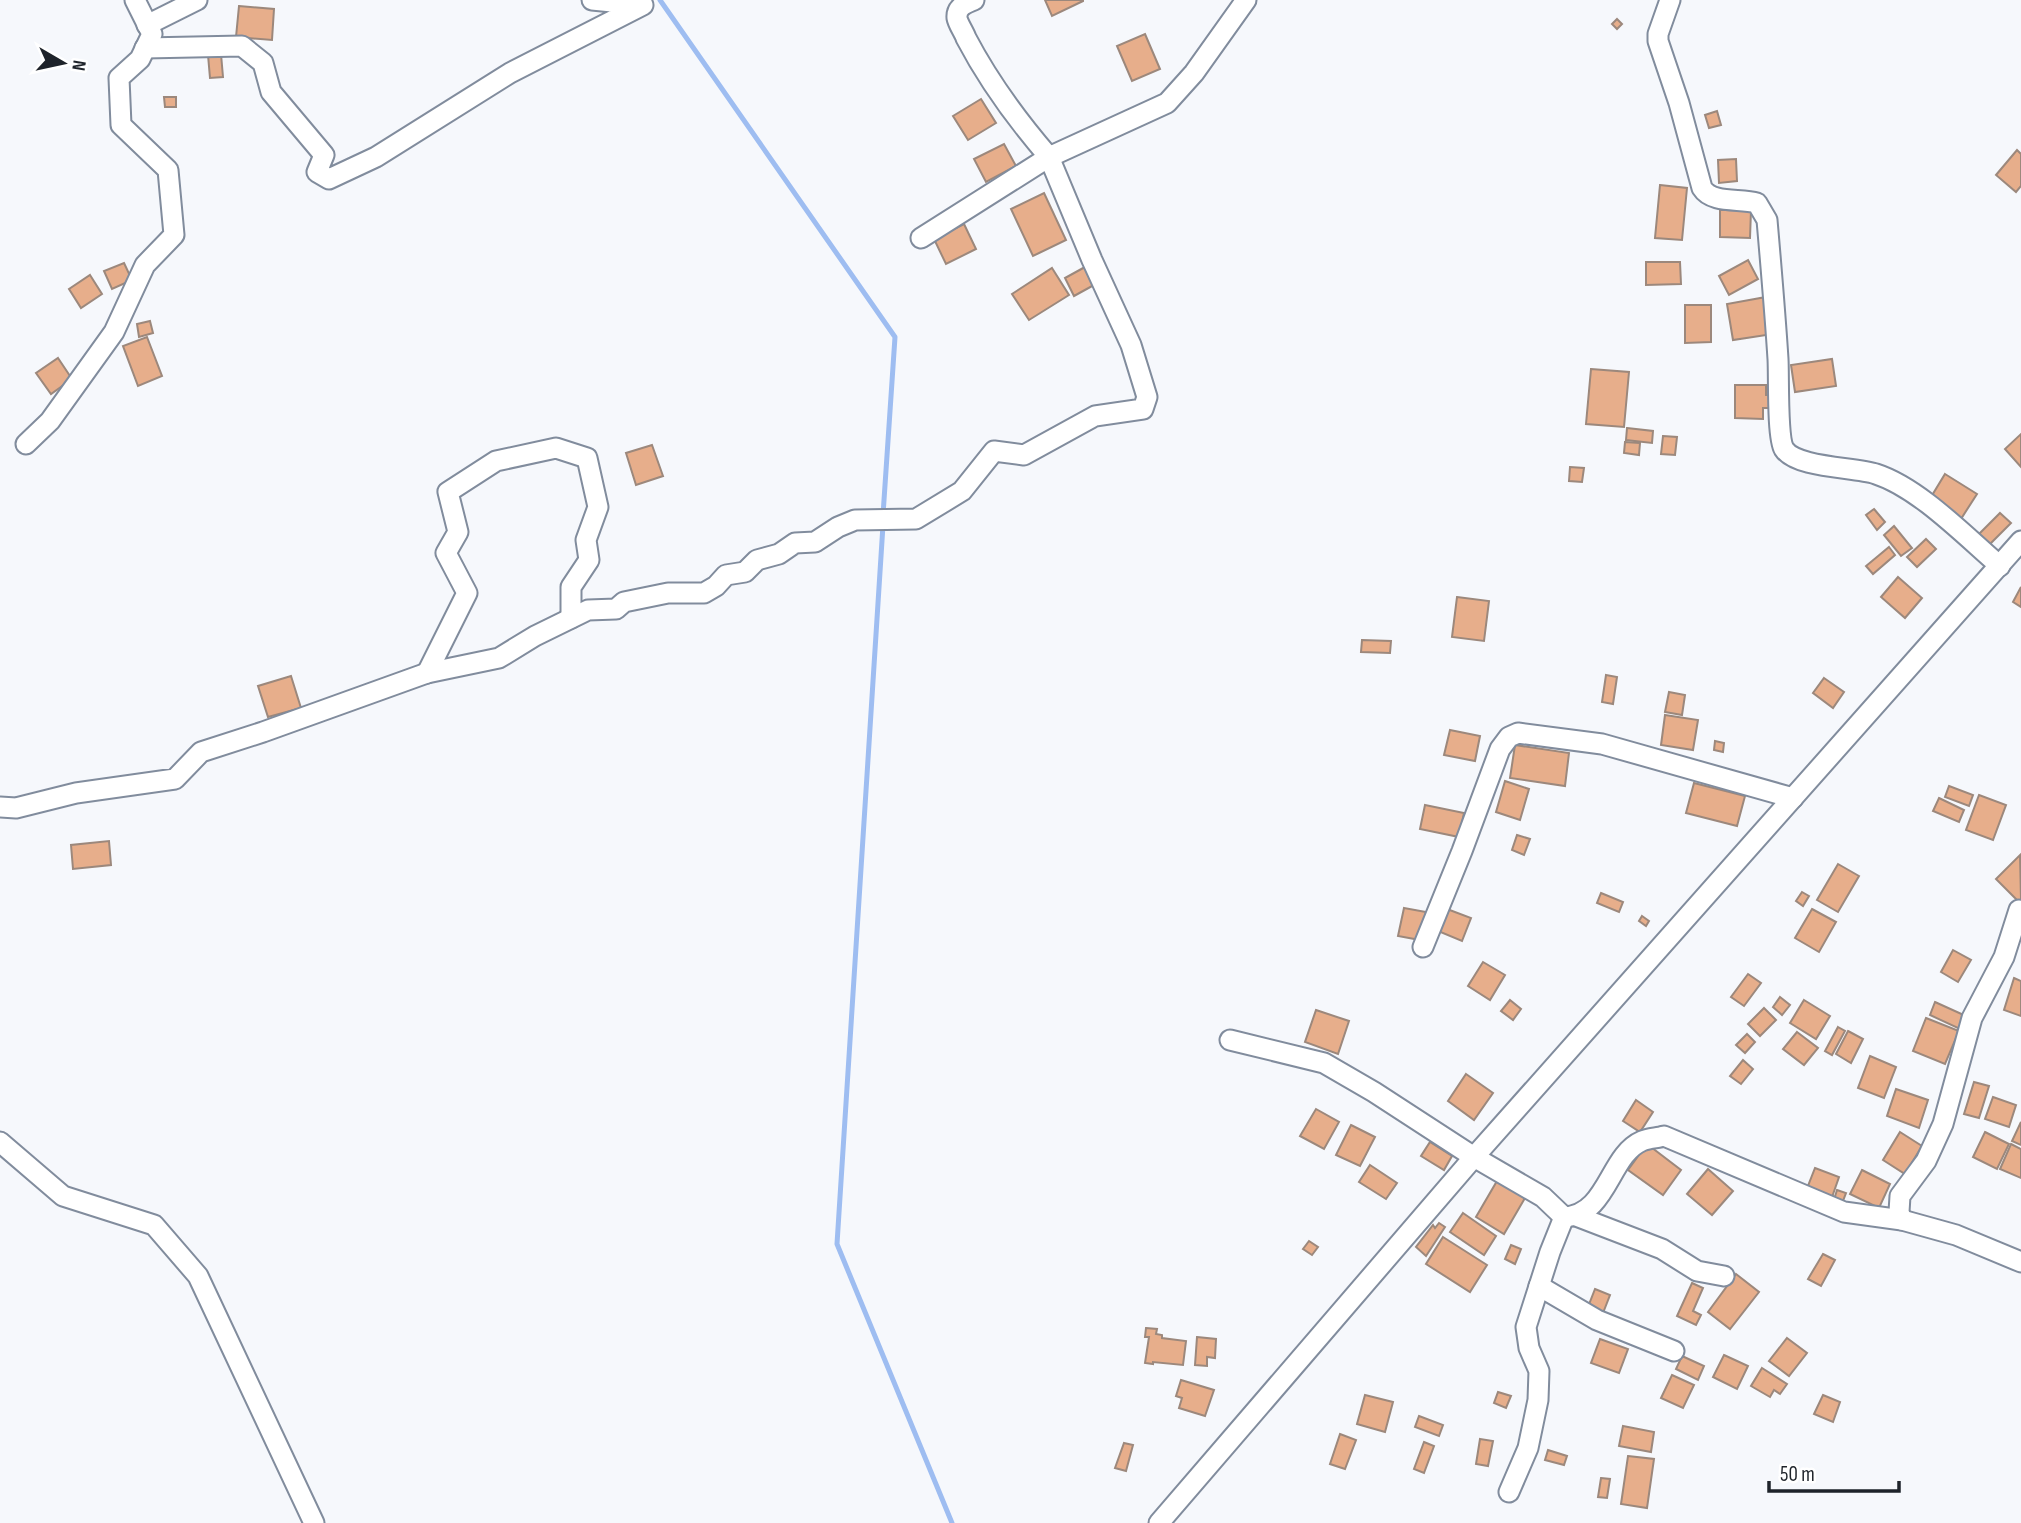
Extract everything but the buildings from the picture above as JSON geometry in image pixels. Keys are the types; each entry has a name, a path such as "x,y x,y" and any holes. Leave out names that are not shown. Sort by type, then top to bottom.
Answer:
{"street":[{"path":"26,444 50,421 114,332 145,265 174,235 168,170 121,125 119,78 140,59 152,34 135,0"},
{"path":"147,24 197,0"},
{"path":"145,48 242,46 263,63 271,92 324,155 317,172 329,179 376,157 510,73 643,5 592,0"},
{"path":"0,807 16,808 76,793 174,779 201,752 427,673 499,658 588,610 616,609 624,602 668,593 704,593 716,586 726,575 745,572 757,560 779,554 795,543 816,542 838,527 855,520 916,519 962,491 993,451 1024,455 1095,416 1143,410 1147,397 1130,345 1091,260 1049,157 1014,117 957,19 958,11 964,4 974,0"},
{"path":"922,238 1049,157 1167,103 1194,74 1246,0"},
{"path":"1670,0 1658,41 1679,103 1702,188 1713,197 1744,199 1757,203 1767,220 1783,446 1794,457 1826,466 1876,474 1916,495 2000,566"},
{"path":"427,673 467,593 446,553 458,532 447,492 496,461 556,448 587,458 598,507 586,540 589,560 571,587 572,618"},
{"path":"1159,1523 1474,1157 2021,541"},
{"path":"1423,947 1500,749 1508,737 1518,733 1602,744 1793,798"},
{"path":"1902,1220 1899,1212 1900,1196 1926,1161 1944,1124 1972,1018 2004,957 2019,910"},
{"path":"1230,1040 1324,1063 1570,1216 1662,1249 1697,1271 1724,1276"},
{"path":"1509,1492 1528,1448 1538,1400 1539,1371 1529,1348 1526,1326 1539,1286 1570,1216 1594,1203 1624,1158 1641,1142 1664,1136 1844,1212 1902,1220 1956,1235 2021,1262"},
{"path":"0,1142 63,1196 154,1224 198,1276 314,1523"},
{"path":"1539,1286 1597,1320 1674,1351"}],"waterway":[{"path":"660,0 895,337 883,515"},
{"path":"883,525 837,1244 952,1523"}]}
